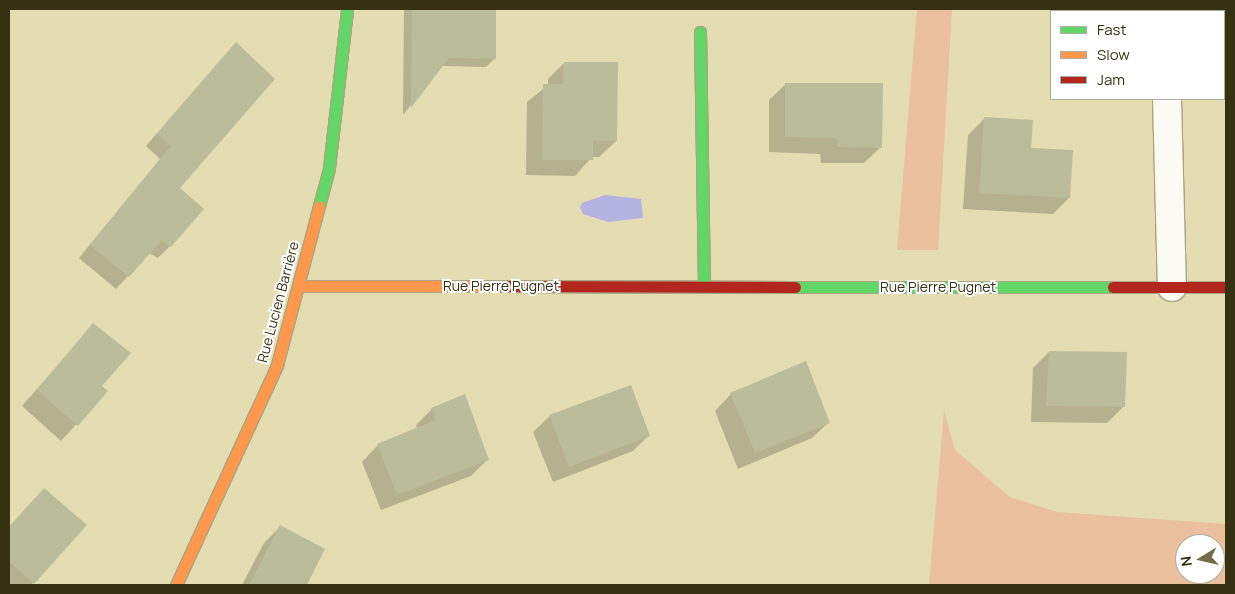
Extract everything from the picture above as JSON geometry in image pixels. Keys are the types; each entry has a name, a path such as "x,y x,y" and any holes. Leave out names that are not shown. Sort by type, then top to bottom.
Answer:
{"street":[{"name":"Rue Lucien Barrière","path":"176,585 277,365 329,168 347,9"},
{"path":"700,32 704,286"},
{"path":"1167,100 1172,287"},
{"name":"Rue Pierre Pugnet","path":"298,286 1226,288"}],"shaded area":[{"path":"917,9 952,9 938,250 897,250"},
{"path":"944,411 955,450 1010,497 1057,512 1226,524 1226,585 929,585"}],"water":[{"path":"605,195 641,199 643,218 608,222 583,214 580,208 582,203"}],"building":[{"path":"412,9 496,9 496,59 449,58 411,108"},
{"path":"236,42 275,79 180,188 204,209 171,247 161,241 129,277 90,245 171,146 157,134"},
{"path":"564,62 618,62 617,141 593,141 593,160 542,160 543,84 563,84"},
{"path":"785,83 883,83 882,148 837,147 836,138 785,137"},
{"path":"984,117 1033,120 1031,148 1073,150 1070,198 979,193"},
{"path":"93,323 131,353 102,386 108,391 78,426 37,390"},
{"path":"1049,351 1127,352 1125,407 1046,406"},
{"path":"806,361 830,423 755,453 730,393"},
{"path":"631,385 650,436 569,467 549,415"},
{"path":"465,394 489,460 397,495 377,444 436,420 431,408"},
{"path":"44,488 87,525 34,584 9,562 9,527"},
{"path":"280,525 325,549 307,585 249,585"}],"traffic: fast":[{"path":"319,206 329,168 347,9"},
{"path":"700,32 704,286"},
{"path":"795,287 1113,287"}],"traffic: slow":[{"path":"176,585 277,365 319,206"},
{"path":"298,286 502,286"}],"traffic: jam":[{"path":"502,286 795,287"},
{"path":"1113,287 1226,287"}]}
